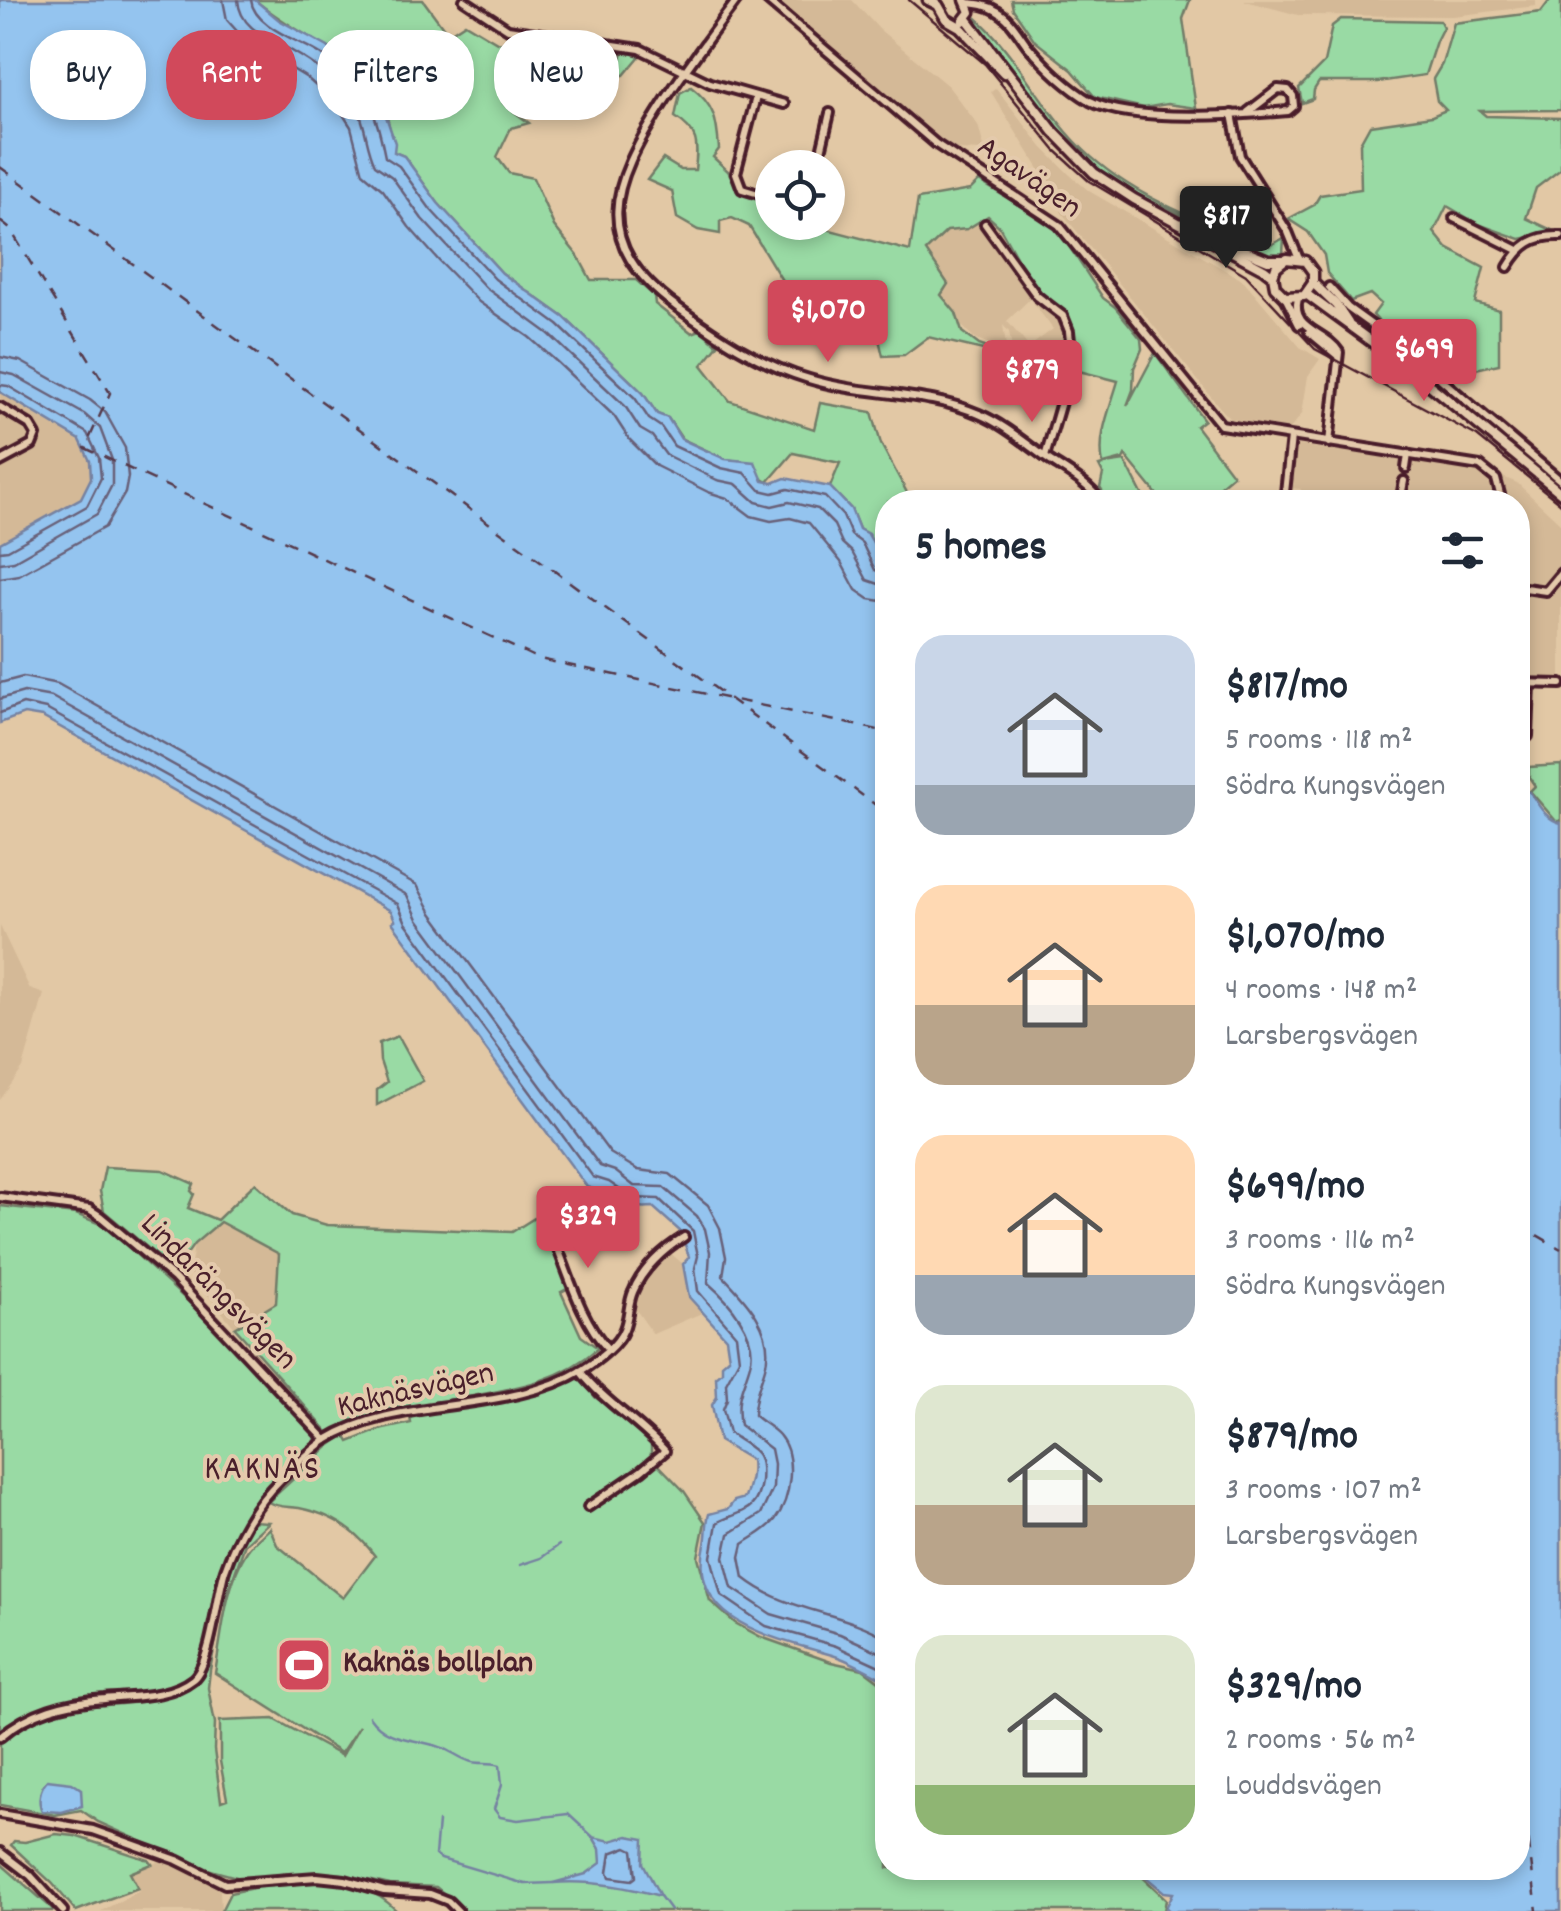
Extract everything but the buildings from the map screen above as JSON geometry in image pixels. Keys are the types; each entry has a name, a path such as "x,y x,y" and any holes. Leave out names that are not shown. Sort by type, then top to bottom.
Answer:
{"main road":[{"path":"928,0 944,5 945,18 1024,95"},
{"path":"966,1 968,16 1024,95 1094,173 1273,276"},
{"path":"954,24 968,16"},
{"path":"1204,234 1268,260 1299,258 1310,266 1313,283 1350,326"},
{"path":"1285,260 1273,276 1275,288 1285,297 1302,296 1350,326 1420,377 1561,494"},
{"path":"1302,296 1313,283"}],"street":[{"path":"464,0 508,29 630,47 710,82 784,104"},
{"path":"737,0 685,69 644,134 619,186 616,205 620,234 642,276 702,324 778,368 829,385 928,400 985,416 1091,490"},
{"name":"Agavägen","path":"767,0 936,144 1059,225 1220,425 1486,469 1500,490"},
{"path":"995,9 998,0"},
{"path":"966,1 995,9 1050,70 1097,104 1121,112 1153,115 1232,114 1288,111 1294,106 1293,96 1288,90 1278,89 1248,112"},
{"path":"968,16 995,9"},
{"path":"755,193 742,190 736,173 756,96"},
{"path":"822,150 830,113"},
{"path":"1232,114 1240,156 1299,258"},
{"path":"1454,218 1518,250"},
{"path":"985,224 1037,296 1063,316 1071,338 1072,364 1045,457"},
{"path":"1508,268 1518,250 1536,238 1561,236"},
{"path":"1285,260 1290,238"},
{"path":"1330,286 1348,308 1409,352 1561,481"},
{"path":"1302,296 1296,311 1299,319 1335,345 1339,357 1330,442"},
{"path":"1285,297 1298,324 1339,357"},
{"path":"0,407 30,425 36,435 32,445 0,462"},
{"path":"1285,490 1291,437"},
{"path":"1406,468 1408,454"},
{"path":"1402,490 1404,481"},
{"path":"1530,589 1546,591 1561,573"},
{"path":"1530,684 1561,684"},
{"name":"Lindarängsvägen","path":"0,1197 89,1209 136,1244 174,1278 326,1440"},
{"path":"542,1213 595,1336 606,1348"},
{"name":"Kaknäsvägen","path":"0,1737 42,1710 103,1699 142,1698 194,1678 203,1662 225,1570 258,1505 278,1483 326,1440 385,1419 525,1392 580,1371 614,1345 624,1331 632,1294 640,1279 668,1247 684,1237"},
{"path":"580,1371 600,1394 649,1432 665,1450 641,1472 588,1507"},
{"path":"0,1814 93,1830 177,1860 225,1884 316,1877 345,1880 384,1891 435,1895 458,1911"},
{"path":"0,1852 30,1875 64,1911"}],"shaded area":[{"path":"777,0 852,0 880,30 948,86 978,125 985,151 954,150"},
{"path":"1242,0 1536,0 1536,6 1453,16 1298,15"},
{"path":"996,88 1042,147 1089,191 1244,281 1300,347 1320,359 1308,376 1302,414 1290,429 1231,419 1222,410 1062,213 1059,201 991,92"},
{"path":"987,216 999,226 1038,291 1007,321 1029,347 1053,329 1034,304 1038,301 1059,315 1065,328 1069,356 1066,370 1059,376 1025,364 1012,348 1009,332 1003,325 1003,349 974,338 941,295 926,250 947,231 967,229"},
{"path":"0,392 80,440 90,461 91,479 81,498 0,543"},
{"path":"1297,445 1494,473 1525,490 1301,490 1291,488"},
{"path":"1530,495 1561,524 1561,680 1530,676"},
{"path":"0,926 30,989 44,994 23,1068 0,1100"},
{"path":"220,1222 279,1254 276,1303 235,1328 190,1273 194,1244"},
{"path":"668,1251 683,1264 689,1297 704,1312 653,1334 632,1304 640,1284"},
{"path":"165,1859 220,1890 221,1911 101,1911 139,1891 131,1873"}],"green space":[{"path":"255,0 423,0 445,30 317,30 317,42"},
{"path":"1011,0 1190,0 1183,19 1196,108 1167,104 1144,108 1095,97 1072,70 1035,41"},
{"path":"1550,0 1561,0 1561,110 1480,111 1486,116 1561,118 1561,169 1536,188 1526,218 1556,232 1520,239 1478,224 1447,206 1434,232 1447,248 1484,268 1475,303 1499,310 1499,364 1443,376 1390,334 1373,315 1381,304 1370,294 1351,301 1327,273 1324,255 1308,232 1288,219 1314,205 1320,195 1361,189 1360,143 1370,125 1432,116 1446,110 1437,101 1433,79 1442,64 1454,23 1541,12"},
{"path":"973,15 1001,44 1062,127 1095,160 1161,203 1258,245 1269,246 1284,238 1283,254 1268,255 1251,249 1147,199 1095,168 1052,123 973,25"},
{"path":"1341,19 1440,21 1443,27 1425,75 1378,82 1319,82 1313,99 1302,103 1299,88 1324,63 1332,26"},
{"path":"465,23 494,40 494,120 529,123 511,128 497,157 509,173 533,178 554,226 591,280 636,280 654,296 655,304 692,333 700,330 718,345 702,365 730,401 814,429 820,403 872,412 881,444 906,490 875,490 875,548 859,529 851,509 830,487 840,463 793,453 768,482 758,476 755,463 725,459 682,439 668,418 657,414 643,393 565,318 502,273 438,203 404,156 394,152 387,120 474,120 474,30 454,30"},
{"path":"623,51 640,56 619,76"},
{"path":"691,87 705,100 717,130 719,149 713,157 728,171 738,190 755,196 755,236 749,226 732,218 720,221 720,234 698,230 677,218 672,191 647,180 663,159 681,170 695,170 695,139 675,117 680,93"},
{"path":"979,181 1057,228 1103,298 1141,339 1142,349 1127,406 1155,353 1204,420 1196,426 1233,475 1215,490 1153,490 1125,455 1104,464 1125,461 1140,490 1101,490 1103,474 1099,466 1103,465 1103,433 1118,381 1075,370 1078,354 1068,318 1030,281 999,226 988,216 967,229 947,231 926,251 948,284 941,295 956,313 962,332 979,345 1013,357 928,337 904,355 883,356 878,335 885,334 882,306 795,302 757,240 845,240 845,234 910,251 918,199 970,190"},
{"path":"1561,765 1561,821 1556,821 1530,791 1535,786 1530,767"},
{"path":"398,1036 423,1081 377,1105 377,1090 387,1082 379,1043"},
{"path":"105,1167 163,1170 194,1184 188,1208 217,1220 255,1183 292,1215 327,1225 512,1232 539,1215 571,1287 561,1292 581,1336 598,1348 568,1369 536,1382 397,1411 329,1433 235,1328 276,1303 279,1254 220,1222 194,1244 175,1271 104,1211 100,1191"},
{"path":"0,1206 76,1214 105,1226 214,1325 316,1433 315,1445 268,1495 232,1551 216,1594 197,1671 169,1687 148,1693 116,1694 35,1710 0,1734"},
{"path":"580,1376 595,1397 651,1437 651,1457 684,1491 705,1522 698,1557 710,1601 735,1623 761,1637 863,1669 875,1678 875,1880 1146,1880 1166,1899 1164,1911 465,1911 436,1887 390,1885 341,1874 240,1878 196,1866 98,1822 81,1810 55,1815 0,1805 0,1741 19,1727 55,1711 159,1698 194,1680 206,1664 234,1558 253,1521 269,1522 245,1544 221,1613 210,1670 208,1688 221,1801 227,1799 220,1761 220,1721 274,1719 342,1756 359,1726 341,1753 215,1673 234,1579 247,1551 270,1528 277,1545 343,1598 375,1556 360,1538 333,1519 268,1502 345,1435 349,1442 411,1423 410,1417 527,1396"},
{"path":"56,1834 75,1836 152,1864 130,1873 138,1888 76,1911 11,1845 14,1841"},
{"path":"0,1863 55,1911 0,1911"},
{"path":"316,1882 360,1888 379,1896 397,1911 221,1911 230,1893"}],"water":[{"path":"0,0 255,0 279,20 317,41 317,120 387,120 394,152 404,156 438,203 502,273 565,318 643,393 657,414 668,418 681,439 725,459 755,462 763,481 773,483 785,478 830,487 851,509 859,529 868,534 875,546 875,1675 839,1657 786,1642 740,1623 709,1592 703,1571 709,1514 728,1509 734,1501 745,1498 751,1460 719,1441 712,1405 717,1397 716,1377 729,1358 726,1338 689,1297 683,1264 689,1257 681,1232 653,1207 624,1204 587,1187 392,922 395,920 391,911 42,717 24,714 0,723 0,543 81,498 91,478 90,461 80,440 0,392"},
{"path":"1530,792 1546,815 1561,823 1561,1911 1170,1911 1166,1908 1173,1893 1164,1892 1150,1880 1530,1880"},
{"path":"47,1780 72,1783 81,1789 82,1806 62,1812 42,1811 40,1795"},
{"path":"628,1836 644,1839 643,1863 660,1896 607,1885 553,1883 586,1874 601,1863 600,1849 593,1837 611,1841"}],"waterway":[{"path":"520,1565 541,1558 559,1545"},
{"path":"369,1716 393,1735 440,1747 465,1760 500,1765 502,1785 494,1809 500,1817 518,1820 568,1814 593,1837"},
{"path":"438,1822 435,1855 441,1859 525,1884 553,1883"},
{"path":"660,1896 671,1911"}],"ferry route":[{"path":"0,167 875,805"},
{"path":"0,221 10,229 110,393 85,448 539,659 875,729"},
{"path":"1530,1231 1561,1249"},
{"path":"1530,1853 1537,1911"}],"tram line":[{"path":"909,0 985,64 1055,150 1089,181 1246,275 1315,349 1477,436 1561,504"}],"place":[{"name":"Kaknäs bollplan","path":"304,1665"}],"district":[{"name":"KAKNÄS","path":"263,1471"}]}
